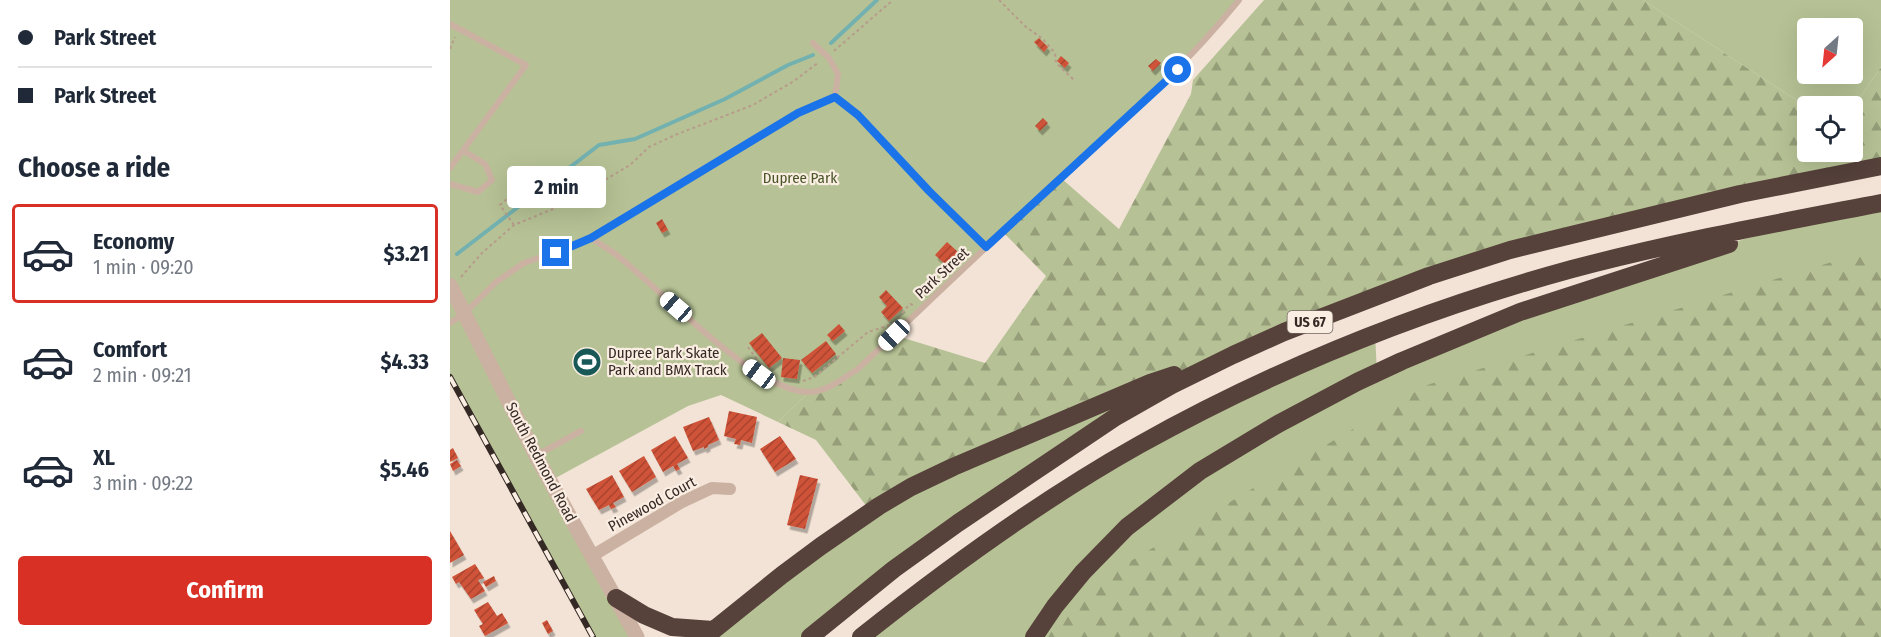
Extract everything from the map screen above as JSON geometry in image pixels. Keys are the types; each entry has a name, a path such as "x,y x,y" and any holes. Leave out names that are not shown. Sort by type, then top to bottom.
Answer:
{"highway":[{"name":"US 67","path":"810,637 931,542 1114,418 1233,355 1284,332 1362,301 1510,250 1740,194 1881,166"},
{"name":"US 67","path":"861,637 971,553 1138,446 1202,412 1303,364 1444,309 1571,269 1645,251 1881,203"},
{"path":"1034,637 1055,606 1083,572 1127,527 1175,488 1278,424 1402,361 1520,312 1799,219"},
{"path":"616,598 644,615 672,627 709,634 821,546 911,487 1150,383 1233,355"}],"street":[{"name":"South Redmond Road","path":"451,286 536,456 637,637"},
{"name":"Pinewood Court","path":"592,556 682,502 712,488 730,489"}],"lane":[{"name":"Park Street","path":"591,238 614,253 692,321 759,374 795,391 818,391 829,388 858,369 1178,70 1239,0"},
{"path":"450,24 526,65 450,168"},
{"path":"813,43 827,56 838,74 835,97"},
{"path":"835,97 858,115 929,191 986,247"},
{"path":"450,322 464,314 496,282 524,263 591,238 798,113 835,97"},
{"path":"450,184 478,192 492,180 485,164 464,151"},
{"path":"536,456 581,430"}],"path":[{"path":"451,286 482,253 514,225 553,209 564,193 593,187 630,165 650,147 753,105 794,81 893,0"},
{"path":"999,0 1026,27 1043,39 1055,53 1056,63 1074,80"},
{"path":"450,49 459,29"},
{"path":"514,225 500,205 524,182"},
{"path":"898,317 910,304 921,309"},
{"path":"797,383 813,377 868,332 892,324"},
{"path":"748,347 762,365"}],"green space":[{"name":"Dupree Park","path":"450,0 1239,0 1178,70 858,369 829,388 809,392 778,422 721,395 688,406 550,481 637,637 593,637 450,377"},
{"path":"1264,0 1643,0 1797,100 1797,162 1863,162 1863,96 1861,96 1881,67 1881,166 1740,194 1362,301 871,512 816,440 778,422 809,392 818,391 858,369 894,335 985,363 1046,276 1003,232 1061,178 1119,229 1191,94 1193,80"},
{"path":"1643,0 1881,0 1881,67 1861,96 1797,96 1797,100"},
{"path":"1881,203 1881,278 1034,637 861,637 1104,467 1375,334 1377,373 1799,219"},
{"path":"1881,253 1881,637 1035,637 1055,606 1427,385 1832,262"},
{"path":"1150,383 1114,418 810,637 705,637 879,506"}],"building":[{"path":"1039,38 1048,47 1044,52 1034,42"},
{"path":"1061,56 1069,63 1065,68 1057,61"},
{"path":"1156,59 1161,63 1153,71 1148,66"},
{"path":"1043,118 1048,123 1040,131 1035,126"},
{"path":"662,219 668,230 662,233 656,223"},
{"path":"947,242 958,252 946,265 935,255"},
{"path":"886,290 903,308 889,321 881,312 887,306 879,297"},
{"path":"839,324 845,331 833,341 827,335"},
{"path":"762,333 782,358 769,368 749,343"},
{"path":"826,341 836,354 812,373 801,360"},
{"path":"783,358 800,360 797,379 781,377"},
{"path":"729,411 757,417 752,443 741,440 740,445 734,444 736,439 724,436"},
{"path":"709,417 719,440 704,449 704,447 693,451 683,427"},
{"path":"675,436 688,458 677,464 680,469 676,471 673,466 663,472 651,450"},
{"path":"780,436 796,459 775,472 760,449"},
{"path":"453,448 458,458 450,462 450,450"},
{"path":"644,456 656,477 632,492 619,471"},
{"path":"457,460 461,466 453,471 450,464"},
{"path":"612,475 624,497 613,503 616,507 611,509 609,505 599,510 586,489"},
{"path":"800,475 818,479 805,529 787,525"},
{"path":"450,531 464,555 450,563"},
{"path":"475,564 484,578 478,580 485,591 471,599 459,582 456,584 452,577"},
{"path":"494,576 496,581 486,587 483,582"},
{"path":"488,602 497,616 502,613 508,623 485,636 479,626 483,624 474,610"},
{"path":"547,620 553,631 548,634 542,623"}],"waterway":[{"path":"831,43 877,0"},
{"path":"457,254 599,145 635,139 725,99 788,65 813,55"}],"railway":[{"path":"450,377 593,637"}],"place":[{"name":"Dupree Park Skate Park and BMX Track","path":"587,362"}],"route":[{"path":"556,253 591,238 626,218 798,113 835,97 858,115 929,191 986,247 1178,70"}]}
